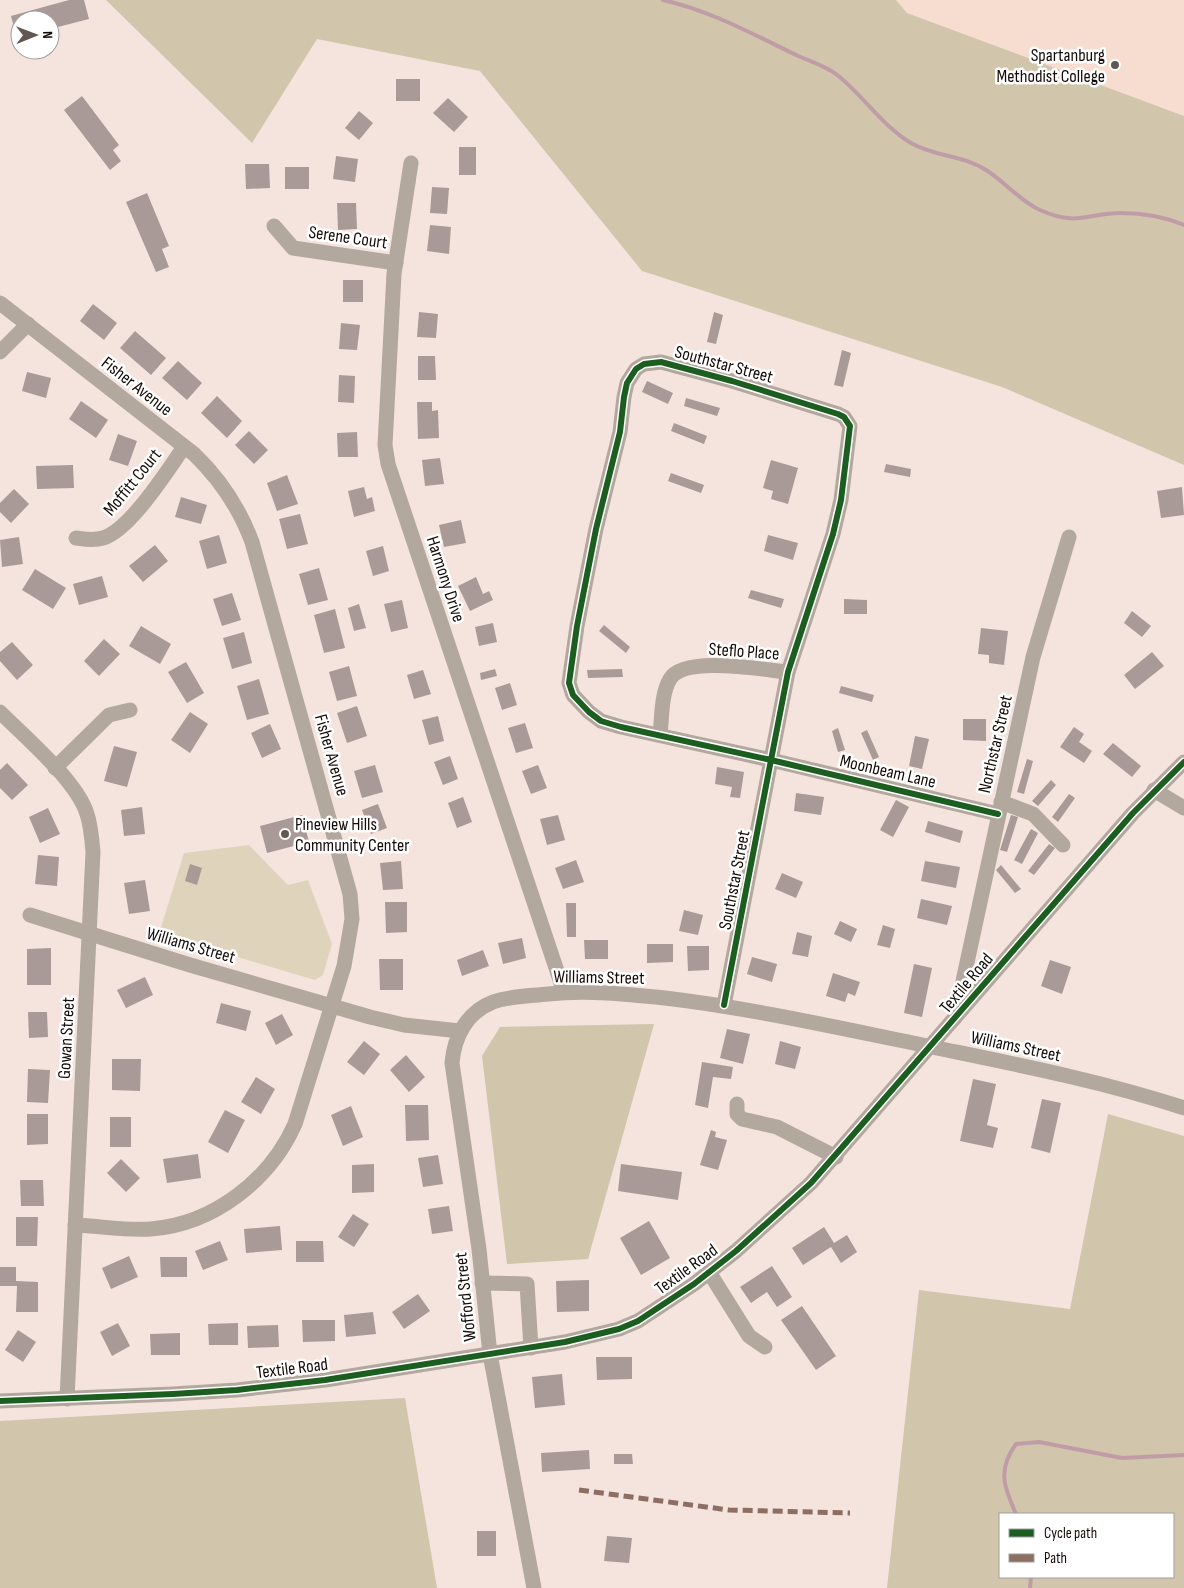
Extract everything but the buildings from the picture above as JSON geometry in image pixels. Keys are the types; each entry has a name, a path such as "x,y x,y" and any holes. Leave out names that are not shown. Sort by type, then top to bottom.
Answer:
{"street":[{"name":"Harmony Drive","path":"411,163 396,263 385,445 388,464 564,992"},
{"name":"Serene Court","path":"274,226 293,248 396,263"},
{"name":"Fisher Avenue","path":"0,302 184,447 213,473 230,494 242,517 255,552 345,871 352,918 350,942 295,1124 282,1148 257,1180 239,1194 198,1218 174,1226 150,1229 76,1225"},
{"path":"0,352 28,324"},
{"name":"Southstar Street","path":"724,1005 788,672 839,509 847,466 850,426 844,417 821,408 732,381 661,362 644,364 636,369 627,382 620,432 596,529 568,677 573,695 583,707 601,721 771,760"},
{"name":"Moffitt Court","path":"76,538 93,540 104,538 120,529 144,501 184,447"},
{"name":"Northstar Street","path":"954,1020 1033,657 1069,537"},
{"name":"Steflo Place","path":"660,735 665,691 670,678 676,671 716,665 788,672"},
{"path":"55,768 109,716 130,710"},
{"name":"Gowan Street","path":"0,712 68,781 79,796 89,822 93,852 67,1399"},
{"name":"Moonbeam Lane","path":"771,760 1033,814 1064,845"},
{"name":"Textile Road","path":"0,1400 67,1399 238,1390 325,1380 531,1348 619,1329 638,1321 709,1272 784,1209 836,1157 1058,898 1154,790 1184,762"},
{"path":"1154,790 1184,808"},
{"name":"Williams Street","path":"30,914 89,935 404,1025 460,1031 469,1018 492,1002 564,992 626,994 724,1005 931,1047 1120,1089 1184,1108"},
{"name":"Wofford Street","path":"460,1031 454,1045 452,1063 479,1249 490,1354 534,1588"},
{"path":"737,1104 737,1114 742,1119 777,1127 836,1157"},
{"path":"709,1272 749,1336 765,1347"},
{"path":"482,1284 527,1284 531,1348"}],"shaded area":[{"path":"106,0 896,0 907,13 1184,116 1184,465 1002,387 642,271 480,71 317,39 252,143"},
{"name":"Spartanburg Methodist College","path":"896,0 1184,0 1184,116 907,13"},
{"path":"249,845 288,885 308,880 332,944 323,975 315,980 159,934 184,853"},
{"path":"654,1024 588,1259 507,1264 482,1056 500,1027"},
{"path":"1108,1114 1184,1136 1184,1588 887,1588 919,1290 1070,1309"},
{"path":"405,1398 437,1588 0,1588 0,1421"}],"waterway":[{"path":"663,0 713,16 831,71 846,82 891,128 911,143 920,148 977,165 993,175 1026,202 1040,210 1064,218 1082,218 1121,213 1137,214 1153,216 1184,225"},
{"path":"1016,1513 1008,1495 1004,1470 1010,1453 1016,1444 1039,1442 1122,1458 1184,1455"},
{"path":"1030,1588 1031,1578"}],"marked path":[{"path":"579,1490 729,1510 850,1513"}],"cycle path":[{"path":"724,1005 771,760 601,721 589,712 573,695 569,683 577,626 596,529 620,432 624,397 627,383 636,369 644,364 661,362 732,381 838,414 844,417 850,426 841,500 833,534 788,672 771,760 998,814"},
{"path":"0,1401 237,1390 325,1380 565,1342 619,1329 638,1321 694,1284 736,1251 811,1183 1133,813 1184,762"}],"place":[{"name":"Spartanburg Methodist College","path":"1115,65"},
{"name":"Pineview Hills Community Center","path":"285,834"}]}
